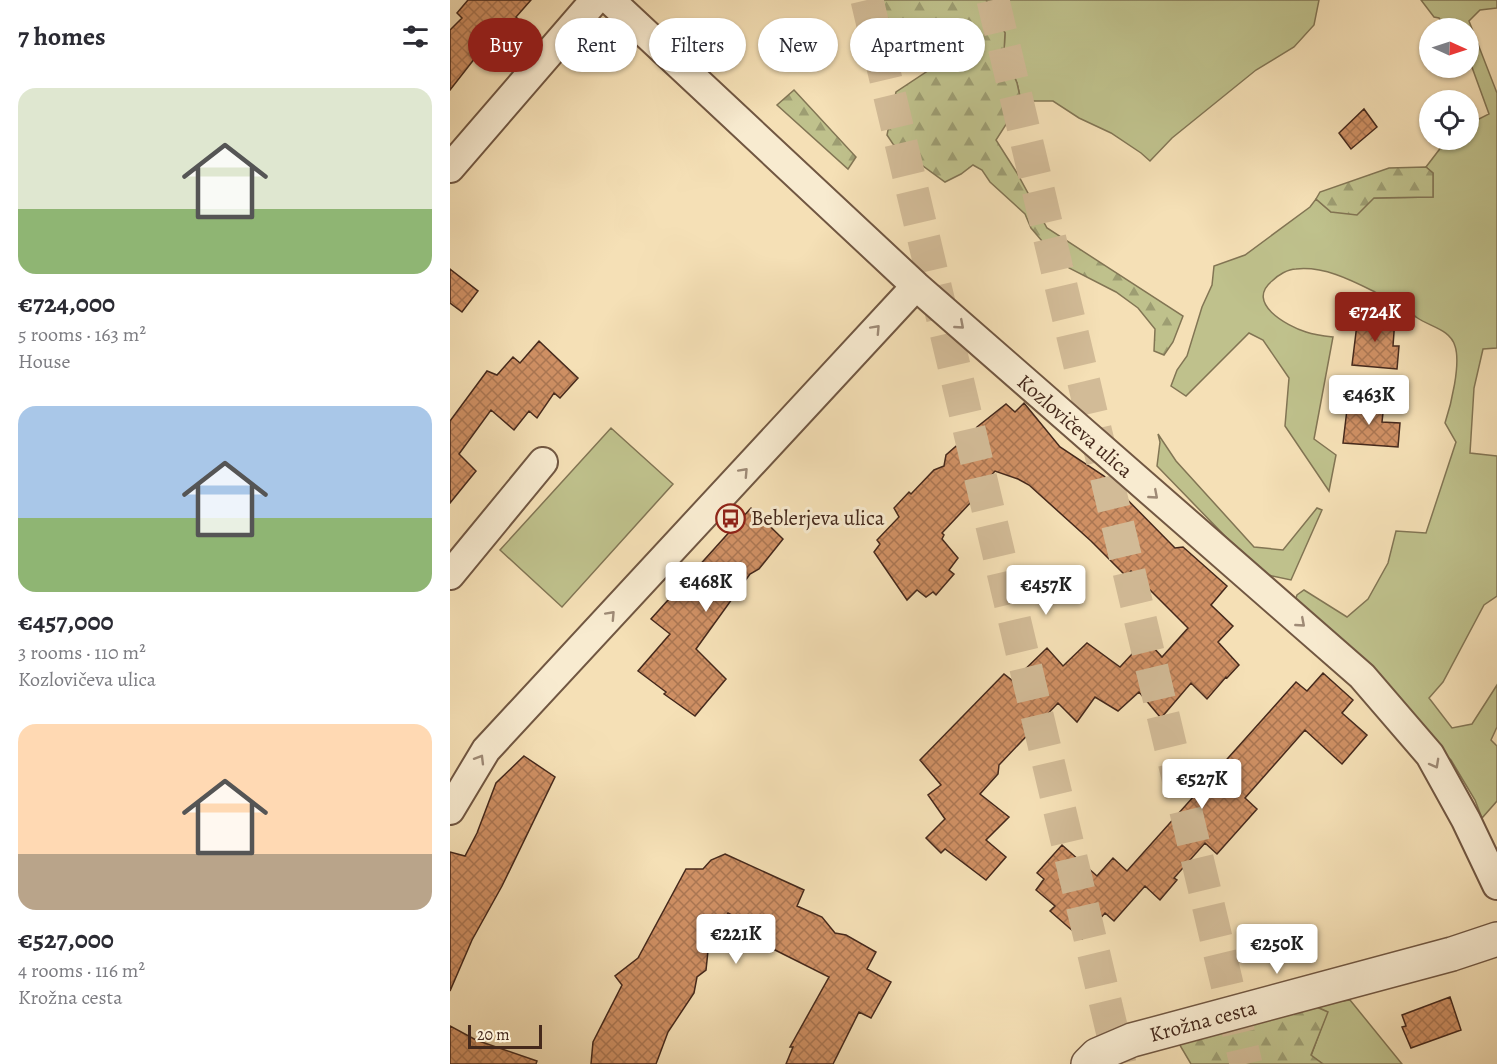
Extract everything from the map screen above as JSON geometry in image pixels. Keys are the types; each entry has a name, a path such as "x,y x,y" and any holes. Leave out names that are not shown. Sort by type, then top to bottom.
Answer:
{"street":[{"path":"450,168 595,0"},
{"name":"Kozlovičeva ulica","path":"610,0 916,286 1362,676 1430,755 1466,820 1497,885"},
{"path":"450,810 486,750 916,286"},
{"path":"450,575 543,462"},
{"name":"Krožna cesta","path":"1088,1064 1097,1055 1132,1040 1452,954 1497,939"}],"green space":[{"path":"874,0 986,0 1005,33 1004,52 1017,83 1021,101 996,140 1047,228 1183,316 1173,342 1164,355 1154,351 1155,329 1138,308 1116,292 1069,268 1031,228 1025,214 990,182 982,170 973,165 945,182 893,144 887,135 896,92 926,72 985,72 985,18 888,18"},
{"path":"986,0 1319,0 1314,25 1294,47 1256,70 1172,138 1150,161 1111,133 1079,118 1053,101 1021,101 1017,83 1004,52 1005,33"},
{"path":"1421,0 1497,0 1497,8 1480,10 1472,18 1434,17"},
{"path":"1479,47 1497,93 1497,348 1483,349 1474,388 1470,453 1497,456 1497,596 1484,605 1443,682 1429,698 1452,728 1472,724 1497,685 1497,727 1491,740 1497,746 1497,801 1482,818 1475,800 1451,760 1292,610 1297,595 1304,590 1347,617 1368,599 1388,563 1396,531 1426,533 1456,442 1445,423 1457,363 1457,354 1452,340 1444,332 1416,317 1402,305 1387,301 1366,287 1327,272 1306,269 1290,270 1277,277 1265,289 1263,297 1266,305 1280,319 1306,332 1333,337 1314,439 1336,455 1329,491 1285,426 1289,378 1263,340 1249,333 1186,396 1171,386 1177,370 1187,356 1202,307 1212,285 1214,266 1245,255 1310,207 1316,199 1331,212 1374,198 1433,197 1433,173 1426,167 1439,150 1479,150 1479,119 1489,114 1476,78 1479,78"},
{"path":"794,90 856,157 848,169 777,105"},
{"path":"1426,167 1433,173 1433,197 1374,198 1357,215 1331,212 1316,199 1320,192 1389,168"},
{"path":"611,428 673,484 562,607 500,550"},
{"path":"1158,434 1176,461 1254,547 1283,550 1317,508 1322,510 1291,580 1268,575 1225,536 1157,466 1160,442"},
{"path":"1350,1000 1402,1064 1323,1064 1311,1056 1327,1012 1312,1005"},
{"path":"1312,1005 1328,1012 1311,1055 1323,1064 1191,1064 1178,1042"}],"building":[{"path":"468,0 531,0 517,18 468,18 468,67 450,90 450,30 462,18 457,13"},
{"path":"1364,109 1377,127 1351,149 1339,133"},
{"path":"450,269 478,291 462,312 450,303"},
{"path":"1358,316 1395,319 1393,346 1399,346 1397,369 1352,365"},
{"path":"539,341 578,378 560,398 554,393 537,418 529,411 514,430 491,410 459,454 476,471 450,503 450,421 487,371 497,375 513,357 520,363"},
{"path":"1348,401 1384,404 1382,422 1400,423 1398,447 1343,443"},
{"path":"1024,403 1060,447 1104,476 1175,548 1183,547 1227,586 1211,605 1233,626 1218,642 1239,665 1207,699 1191,683 1161,718 1139,692 1118,711 1095,697 1077,722 1058,703 999,765 998,774 980,794 1009,817 986,840 1006,857 986,880 945,849 941,853 926,838 945,819 928,795 941,785 920,760 1004,674 1013,681 1047,648 1063,666 1087,643 1120,667 1146,639 1162,657 1188,628 1131,571 1127,577 1029,485 995,471 970,499 972,501 942,533 944,535 942,539 958,558 949,570 954,574 936,595 933,592 926,597 917,590 907,600 874,552 880,544 877,540 899,517 894,508 934,470 944,466 946,455 962,441 967,445 977,427 1006,404 1015,412"},
{"path":"751,508 783,539 759,569 750,574 696,649 726,679 695,716 664,694 666,692 638,671 670,634 651,619"},
{"path":"1323,673 1353,700 1342,713 1367,735 1342,764 1305,730 1245,798 1257,809 1217,854 1205,843 1174,878 1177,880 1160,900 1145,886 1114,921 1105,913 1082,939 1050,911 1055,906 1036,890 1044,879 1037,873 1062,845 1097,876 1113,858 1127,871 1296,682 1307,691"},
{"path":"524,756 555,777 502,886 472,940 450,991 450,852 465,856 477,833 496,783"},
{"path":"725,854 804,890 797,906 822,917 835,933 846,935 876,952 867,969 891,982 871,1018 859,1012 833,1064 786,1064 793,1047 790,1047 829,977 771,948 773,936 728,913 708,951 706,970 697,977 694,993 668,1032 656,1064 591,1064 593,1042 622,985 615,976 638,958 686,869 703,869 711,860"},
{"path":"1450,997 1461,1030 1411,1048 1402,1027 1406,1026 1402,1015"},
{"path":"450,1026 476,1040 537,1061 536,1064 450,1064"}],"tunnel":[{"path":"867,0 1120,1064"},
{"path":"993,0 1246,1064"}],"place":[{"name":"Beblerjeva ulica","path":"730,518"}]}
